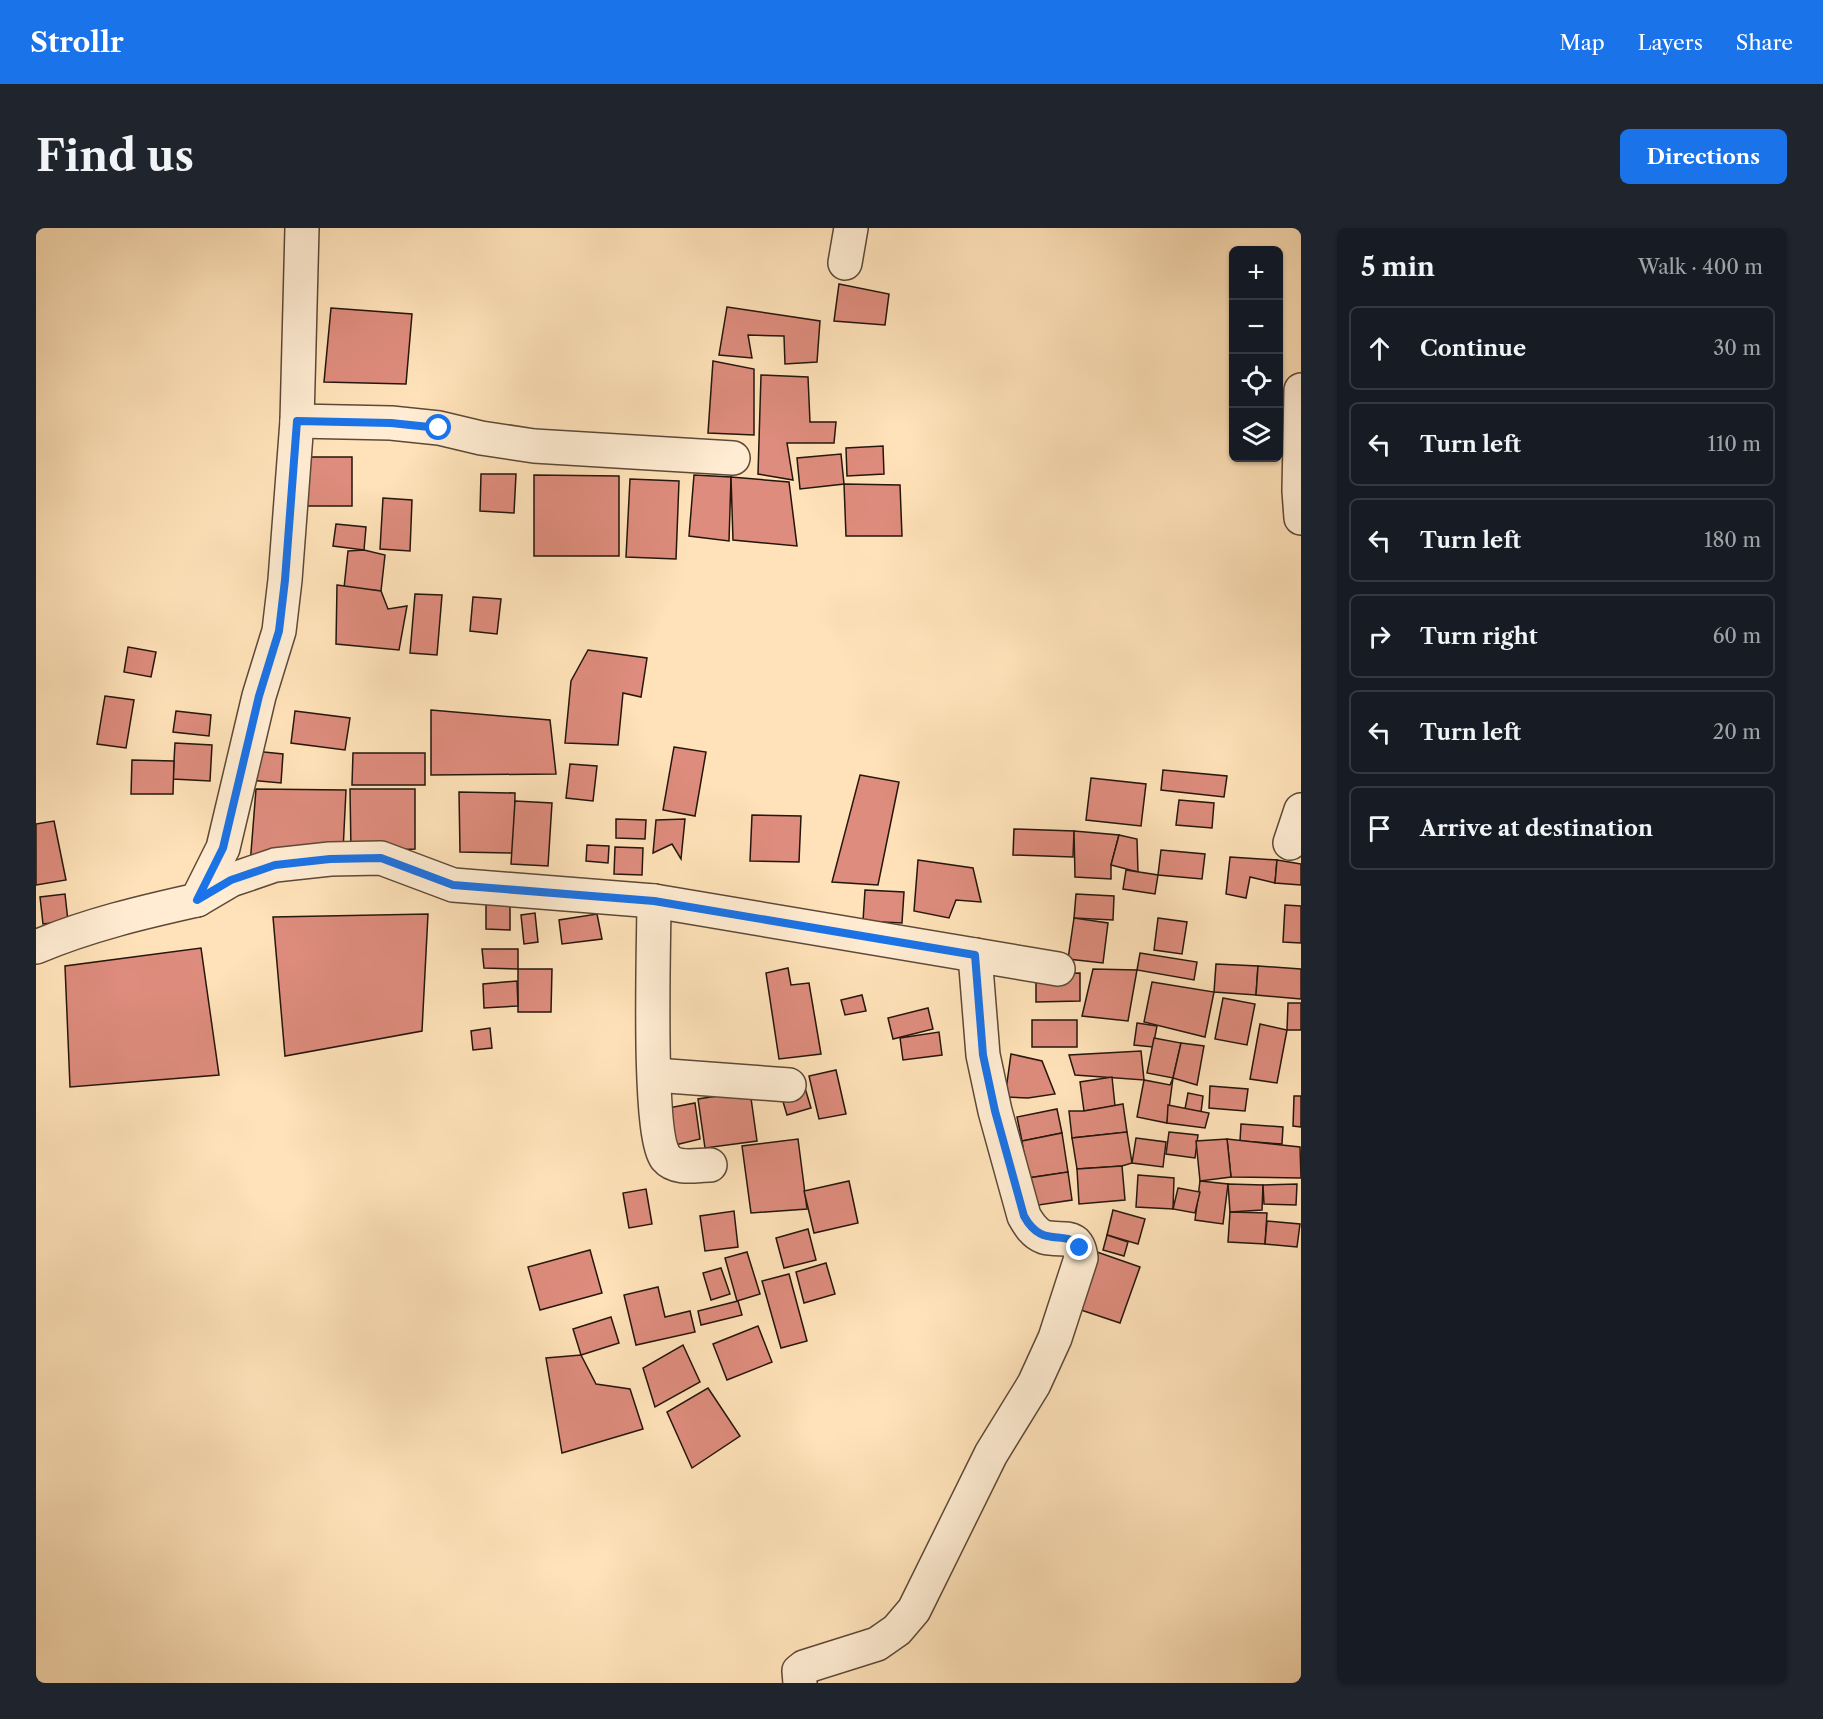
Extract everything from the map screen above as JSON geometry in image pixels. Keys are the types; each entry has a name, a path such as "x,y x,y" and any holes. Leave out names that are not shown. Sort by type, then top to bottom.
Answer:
{"street":[{"path":"197,900 223,848 259,696 279,631 297,421 302,228"},
{"path":"845,263 852,228"},
{"path":"1301,390 1299,434 1301,518"},
{"path":"297,421 391,423 439,428 482,438 534,446 733,458"},
{"path":"1290,843 1301,810"},
{"path":"36,947 134,914 197,900 231,880 275,865 330,859 381,858 453,885 654,901 1058,969"},
{"path":"654,901 656,1114 661,1143 666,1158 679,1166 710,1165"},
{"path":"800,1683 799,1671 804,1667 877,1644 897,1630 914,1610 991,1454 1034,1384 1055,1338 1081,1258 1080,1248 1076,1243 1067,1239 1045,1237 1034,1231 1024,1216 995,1111 983,1055 975,955"},
{"path":"655,1075 789,1085"}],"building":[{"path":"839,284 889,294 885,325 834,321"},
{"path":"727,307 820,321 817,362 785,364 784,336 748,335 752,358 719,355"},
{"path":"331,308 412,314 406,384 324,382"},
{"path":"713,361 754,369 754,435 708,433"},
{"path":"761,375 808,377 810,422 836,422 834,443 787,443 793,480 758,474"},
{"path":"883,446 884,474 847,476 846,448"},
{"path":"841,454 844,484 800,489 797,458"},
{"path":"306,457 352,457 352,506 306,506"},
{"path":"481,474 516,474 514,513 480,511"},
{"path":"534,475 619,476 619,556 534,556"},
{"path":"694,475 731,477 729,541 689,536"},
{"path":"731,477 789,482 797,546 733,540"},
{"path":"630,479 679,481 676,559 626,557"},
{"path":"844,484 900,485 902,536 846,536"},
{"path":"383,498 412,500 410,551 380,549"},
{"path":"336,524 366,527 364,550 333,546"},
{"path":"364,550 385,555 381,591 344,588 348,551"},
{"path":"337,585 381,591 388,609 407,606 399,650 336,644"},
{"path":"415,594 442,595 437,655 410,653"},
{"path":"473,597 501,599 497,634 470,631"},
{"path":"128,647 156,652 151,677 124,672"},
{"path":"588,650 647,658 641,697 623,693 618,745 565,743 571,681"},
{"path":"105,696 134,700 126,748 97,744"},
{"path":"431,710 550,720 556,774 431,775"},
{"path":"176,711 211,715 209,736 173,732"},
{"path":"295,711 350,718 345,750 291,743"},
{"path":"175,743 212,745 210,781 173,779"},
{"path":"674,747 706,752 695,816 663,810"},
{"path":"253,751 283,754 281,783 250,780"},
{"path":"353,753 425,753 425,785 352,785"},
{"path":"132,760 174,761 173,794 131,794"},
{"path":"570,764 597,766 593,801 566,798"},
{"path":"1163,770 1227,776 1224,797 1161,790"},
{"path":"860,775 899,782 878,885 832,882"},
{"path":"1091,778 1146,784 1141,826 1086,820"},
{"path":"256,789 346,790 343,851 250,865"},
{"path":"350,789 415,789 415,849 351,852"},
{"path":"459,792 515,793 514,853 460,852"},
{"path":"1179,800 1214,803 1212,828 1176,825"},
{"path":"515,801 552,803 548,866 511,864"},
{"path":"752,815 801,816 799,862 750,861"},
{"path":"616,819 646,820 645,839 616,838"},
{"path":"685,819 681,859 672,844 653,853 656,820"},
{"path":"54,821 66,880 36,885 36,824"},
{"path":"1014,829 1074,831 1073,857 1013,855"},
{"path":"1074,831 1119,835 1111,865 1111,879 1075,877"},
{"path":"1119,835 1137,839 1138,872 1111,865"},
{"path":"587,845 609,846 608,863 586,861"},
{"path":"615,847 643,848 642,875 614,874"},
{"path":"1161,850 1205,854 1202,879 1158,875"},
{"path":"1230,857 1277,860 1275,883 1250,877 1246,898 1226,894"},
{"path":"918,860 973,868 981,902 956,900 949,918 914,911"},
{"path":"1277,860 1301,864 1301,885 1275,883"},
{"path":"1126,870 1158,875 1155,894 1123,889"},
{"path":"865,890 904,892 902,923 863,921"},
{"path":"65,894 68,921 43,924 40,897"},
{"path":"1076,894 1114,896 1113,920 1074,918"},
{"path":"486,900 510,901 510,930 486,929"},
{"path":"1285,905 1301,906 1301,943 1283,942"},
{"path":"535,913 538,942 524,944 521,915"},
{"path":"428,914 422,1031 285,1056 273,917"},
{"path":"597,914 602,939 562,944 559,920"},
{"path":"1074,918 1108,923 1103,963 1068,959"},
{"path":"1158,918 1187,922 1182,954 1154,950"},
{"path":"201,948 219,1075 70,1087 65,966"},
{"path":"482,949 518,949 518,969 484,968"},
{"path":"1140,953 1197,962 1194,980 1137,970"},
{"path":"1216,964 1258,966 1256,995 1214,992"},
{"path":"1258,966 1301,969 1301,999 1256,995"},
{"path":"788,968 791,985 809,983 821,1054 779,1059 766,973"},
{"path":"518,969 552,969 551,1012 518,1012"},
{"path":"1093,969 1137,970 1128,1021 1082,1016"},
{"path":"1080,973 1080,1001 1036,1002 1036,974"},
{"path":"517,981 518,1006 484,1008 483,984"},
{"path":"1152,982 1214,992 1205,1037 1144,1022"},
{"path":"862,995 866,1011 845,1015 841,1000"},
{"path":"1223,998 1255,1004 1247,1045 1215,1039"},
{"path":"1288,1003 1301,1003 1301,1030 1287,1030"},
{"path":"928,1008 933,1029 893,1039 888,1018"},
{"path":"1032,1020 1077,1020 1077,1047 1032,1047"},
{"path":"1137,1023 1157,1026 1153,1047 1134,1045"},
{"path":"1260,1024 1287,1030 1277,1083 1250,1079"},
{"path":"490,1028 492,1048 473,1050 471,1031"},
{"path":"939,1032 942,1055 903,1060 900,1038"},
{"path":"1154,1038 1181,1043 1173,1078 1147,1073"},
{"path":"1181,1043 1204,1046 1197,1085 1173,1078"},
{"path":"1141,1051 1144,1080 1075,1075 1069,1055"},
{"path":"1011,1054 1042,1061 1055,1094 1028,1098 1005,1097"},
{"path":"836,1070 846,1114 819,1119 809,1076"},
{"path":"1112,1077 1115,1106 1084,1111 1080,1082"},
{"path":"1173,1078 1167,1123 1137,1117 1144,1080 1170,1085"},
{"path":"1210,1086 1248,1089 1245,1111 1209,1108"},
{"path":"805,1088 811,1108 787,1115 781,1095"},
{"path":"750,1091 757,1141 705,1148 698,1099"},
{"path":"1188,1093 1203,1096 1201,1112 1185,1109"},
{"path":"1294,1096 1301,1096 1301,1127 1293,1126"},
{"path":"695,1103 700,1139 667,1147 663,1109"},
{"path":"1123,1104 1127,1132 1072,1138 1069,1111 1084,1111"},
{"path":"1168,1105 1209,1113 1205,1128 1167,1123"},
{"path":"1057,1109 1062,1133 1022,1141 1017,1117"},
{"path":"1241,1124 1283,1127 1282,1144 1240,1141"},
{"path":"1127,1132 1132,1163 1122,1166 1077,1169 1072,1138"},
{"path":"1169,1132 1198,1135 1195,1158 1166,1154"},
{"path":"1062,1133 1068,1172 1028,1178 1022,1141"},
{"path":"1136,1138 1166,1142 1163,1167 1132,1163"},
{"path":"798,1139 807,1209 751,1213 742,1146"},
{"path":"1227,1139 1300,1147 1301,1178 1231,1177"},
{"path":"1227,1139 1231,1177 1200,1181 1196,1141"},
{"path":"1122,1166 1125,1200 1079,1204 1077,1169"},
{"path":"1068,1172 1072,1200 1032,1206 1028,1178"},
{"path":"1138,1175 1174,1178 1173,1209 1136,1207"},
{"path":"849,1181 858,1223 814,1233 804,1191"},
{"path":"1200,1181 1228,1184 1223,1224 1195,1220"},
{"path":"1228,1184 1263,1185 1262,1210 1230,1212"},
{"path":"1297,1184 1296,1205 1264,1204 1263,1185"},
{"path":"1178,1188 1200,1192 1195,1213 1173,1209"},
{"path":"646,1189 652,1224 629,1228 623,1193"},
{"path":"1113,1210 1145,1219 1138,1244 1107,1235"},
{"path":"734,1211 738,1247 705,1251 700,1216"},
{"path":"1230,1212 1267,1213 1265,1244 1228,1242"},
{"path":"1267,1221 1300,1224 1297,1247 1265,1244"},
{"path":"808,1229 816,1260 784,1268 776,1238"},
{"path":"1107,1235 1128,1242 1124,1256 1103,1250"},
{"path":"590,1250 602,1293 540,1310 528,1267"},
{"path":"747,1252 760,1294 737,1301 725,1258"},
{"path":"1097,1252 1140,1267 1120,1323 1078,1309"},
{"path":"826,1263 835,1294 804,1303 796,1272"},
{"path":"721,1268 730,1294 711,1300 703,1273"},
{"path":"789,1274 807,1341 781,1348 762,1281"},
{"path":"658,1287 665,1317 690,1311 695,1332 636,1345 624,1295"},
{"path":"738,1301 742,1315 701,1325 698,1311"},
{"path":"611,1317 619,1343 581,1355 573,1329"},
{"path":"758,1326 772,1362 727,1380 713,1344"},
{"path":"683,1345 700,1382 655,1407 643,1368"},
{"path":"581,1355 596,1384 630,1389 643,1429 562,1453 546,1358"},
{"path":"708,1388 740,1436 692,1468 667,1412"}],"route":[{"path":"439,428 391,423 297,421 279,631 259,696 223,848 197,900 231,880 275,865 330,859 381,858 453,885 654,901 975,955 983,1055 995,1111 1024,1216 1034,1231 1045,1237 1067,1239 1076,1243 1080,1248"}]}
